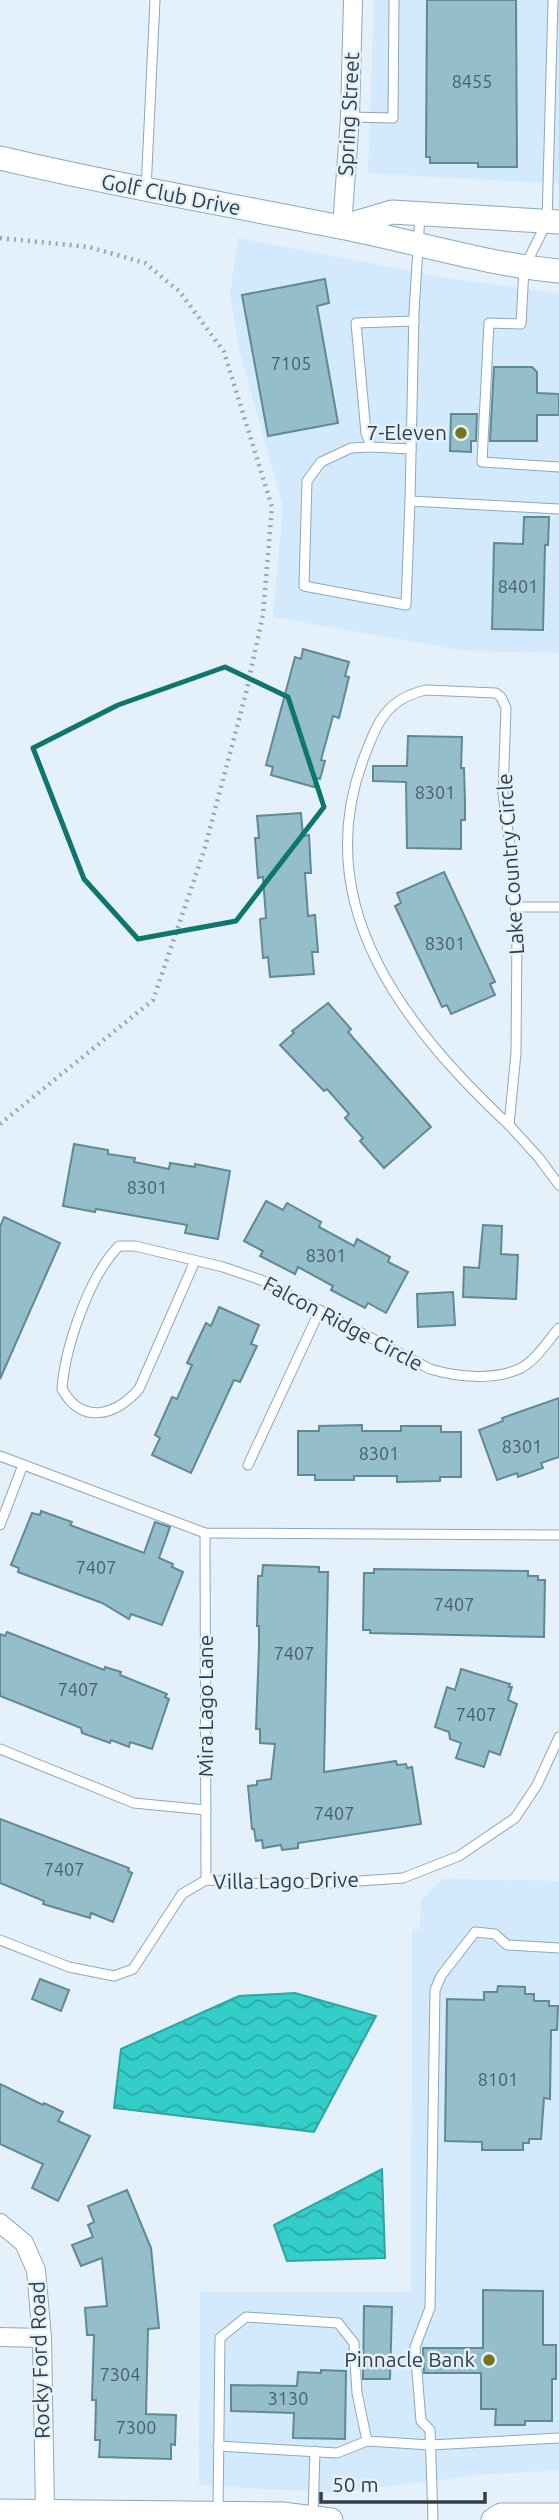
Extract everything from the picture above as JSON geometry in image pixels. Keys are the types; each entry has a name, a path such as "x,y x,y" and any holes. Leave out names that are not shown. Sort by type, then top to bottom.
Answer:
{"street":[{"name":"Spring Street","path":"342,227 350,117 354,0"},
{"name":"Golf Club Drive","path":"0,158 146,191 342,227 524,268 559,271"},
{"name":"Golf Club Drive","path":"342,227 392,212 553,222"},
{"name":"Rocky Ford Road","path":"0,2223 24,2243 36,2270 42,2338 34,2514"},
{"path":"0,2337 42,2338"},
{"path":"0,2511 34,2514 206,2516 282,2514 322,2519"},
{"path":"493,2520 501,2515 559,2515"}],"lane":[{"path":"146,191 156,0"},
{"path":"350,117 393,118 394,0"},
{"path":"553,0 553,222 524,268 520,324 489,323 482,462 559,467"},
{"path":"411,449 351,448 321,461 307,481 304,586 406,605 410,501 414,321 420,214"},
{"path":"371,447 366,433 356,323 414,321"},
{"path":"410,501 559,509"},
{"name":"Lake Country Circle","path":"509,1125 517,1009 516,907 504,815 506,708 496,694 426,690 410,694 385,711 355,787 348,862 358,921 372,954 390,985 442,1056 539,1158 559,1185"},
{"path":"516,907 559,907"},
{"name":"Falcon Ridge Circle","path":"195,1261 139,1389 130,1399 107,1412 95,1413 75,1407 62,1389 64,1369 85,1300 118,1245 135,1246 223,1267 261,1280 430,1369 455,1375 482,1376 522,1367 537,1355 559,1328"},
{"path":"248,1465 320,1310"},
{"path":"0,1456 205,1533 559,1535"},
{"path":"0,1525 23,1465"},
{"name":"Mira Lago Lane","path":"205,1533 206,1880"},
{"name":"Villa Lago Drive","path":"0,1940 69,1967 114,1976 133,1969 181,1894 206,1880 291,1884 402,1878 459,1856 515,1818 537,1785 559,1737"},
{"path":"0,1749 134,1803 206,1810"},
{"path":"432,2520 430,2431 421,2421 415,2347 430,2308 435,1990 441,1976 475,1932 495,1934 507,1945 559,1948"},
{"path":"206,2516 218,2446 220,2338 246,2317 338,2323 354,2343 357,2393 367,2441"},
{"path":"218,2446 337,2453 367,2441 430,2445 559,2438"},
{"path":"315,2451 322,2519"}],"path":[{"path":"0,238 89,247 145,263 180,292 224,352 272,507 263,614 246,693 204,851 153,1000 0,1124"}],"highlighted area":[{"path":"225,667 288,697 324,807 236,921 138,939 84,879 33,748 118,705"}],"shaded area":[{"path":"374,0 559,0 559,184 368,173"},
{"path":"238,238 453,279 559,293 559,653 466,651 273,617 283,507 240,352 230,294"},
{"path":"442,1879 559,1881 559,2470 480,2475 337,2493 199,2485 200,2292 411,2292 412,1929 420,1929 421,1900"}],"water":[{"path":"295,1993 376,2016 314,2132 114,2108 121,2049 239,1996"},
{"path":"382,2169 385,2258 287,2261 274,2225"}],"building":[{"path":"427,0 516,0 517,167 478,167 478,163 430,163 430,157 426,157"},
{"path":"325,279 329,303 317,306 338,423 268,436 242,295"},
{"name":"7-Eleven","path":"494,367 532,367 537,372 537,393 559,394 559,415 537,415 537,441 490,441"},
{"name":"7-Eleven","path":"451,414 477,414 476,441 471,441 471,452 450,451"},
{"path":"524,517 549,517 548,545 545,545 543,630 492,629 494,543 523,544"},
{"path":"303,649 349,662 345,676 349,677 339,718 333,716 321,760 325,761 320,779 317,778 314,787 271,775 273,767 266,765 295,657 301,659"},
{"path":"408,736 462,737 461,768 464,768 465,820 461,820 461,849 407,848 406,782 373,781 373,766 407,766"},
{"path":"301,813 303,836 309,835 311,873 305,873 308,916 315,915 318,952 312,952 314,974 270,977 268,957 263,958 260,919 266,918 263,877 258,878 255,838 259,838 257,816"},
{"path":"444,872 495,982 490,984 495,995 451,1014 447,1005 442,1007 395,906 401,903 397,893"},
{"path":"328,1003 351,1029 348,1032 431,1127 384,1168 360,1141 363,1138 345,1118 349,1114 327,1089 324,1091 280,1045 294,1033 292,1031"},
{"path":"74,1144 108,1150 108,1154 135,1158 134,1162 169,1169 170,1163 195,1167 195,1164 230,1171 218,1239 185,1233 187,1225 63,1206"},
{"path":"266,1201 283,1210 287,1203 321,1222 319,1227 354,1246 357,1239 390,1257 388,1262 408,1272 386,1313 368,1303 365,1308 331,1290 333,1286 298,1267 295,1274 260,1256 263,1251 244,1241"},
{"path":"4,1217 60,1243 0,1379 0,1227"},
{"path":"483,1225 502,1226 501,1254 518,1255 516,1299 463,1297 464,1267 479,1268"},
{"path":"453,1292 455,1325 418,1327 417,1294"},
{"path":"219,1307 259,1325 251,1344 257,1346 240,1382 234,1380 191,1473 152,1455 160,1438 155,1435 172,1397 177,1399 192,1365 187,1363 206,1323 211,1326"},
{"path":"559,1398 559,1457 541,1463 543,1468 518,1477 517,1473 497,1480 479,1430 503,1421 502,1418"},
{"path":"362,1425 362,1431 401,1431 401,1426 441,1426 441,1432 461,1432 461,1477 440,1477 440,1481 397,1482 397,1476 315,1480 315,1475 298,1475 298,1431 319,1431 319,1426"},
{"path":"41,1511 144,1553 155,1522 170,1527 159,1558 183,1572 162,1625 131,1614 129,1619 102,1603 18,1572 19,1568 11,1565 32,1513 40,1515"},
{"path":"263,1565 319,1567 319,1572 328,1572 324,1772 396,1761 397,1765 406,1764 407,1768 412,1767 421,1824 298,1843 298,1848 282,1850 281,1845 263,1848 262,1840 256,1841 252,1829 248,1786 257,1785 257,1781 271,1779 275,1744 260,1743 260,1729 256,1729 258,1576 262,1576"},
{"path":"374,1569 528,1571 528,1576 538,1576 538,1580 545,1580 544,1637 370,1633 370,1630 363,1630 364,1573 374,1573"},
{"path":"7,1632 104,1670 105,1667 121,1672 120,1675 167,1694 165,1697 169,1699 152,1749 130,1742 129,1747 111,1740 110,1743 82,1733 81,1728 0,1696 0,1634 5,1636"},
{"path":"461,1669 510,1684 509,1687 512,1687 508,1700 517,1704 500,1755 489,1751 484,1767 456,1758 461,1743 450,1739 449,1732 435,1727 447,1687 455,1690"},
{"path":"0,1819 129,1868 128,1871 132,1873 113,1922 91,1913 90,1918 43,1904 44,1901 0,1883"},
{"path":"40,1979 69,1990 61,2011 32,1999"},
{"path":"498,1986 525,1987 525,1994 534,1994 534,2001 549,2001 549,2006 558,2006 557,2030 551,2030 550,2099 544,2098 541,2139 529,2139 529,2143 523,2143 523,2150 482,2150 482,2142 445,2141 447,1999 484,2000 484,1992 497,1992"},
{"path":"0,2084 63,2112 58,2121 90,2136 58,2201 32,2188 43,2164 0,2144"},
{"path":"127,2190 151,2248 159,2328 148,2329 146,2414 176,2415 175,2445 171,2444 171,2459 99,2457 100,2440 95,2440 96,2400 92,2400 94,2335 87,2335 85,2308 107,2306 102,2258 81,2266 72,2245 93,2237 88,2225 94,2222 88,2206"},
{"name":"Pinnacle Bank","path":"483,2290 543,2291 543,2345 556,2345 556,2379 552,2379 552,2421 525,2421 525,2425 495,2425 496,2409 481,2409 481,2373 424,2373 423,2348 483,2348"},
{"path":"364,2306 392,2307 390,2379 363,2379"},
{"path":"321,2370 346,2371 345,2439 293,2438 294,2413 231,2411 231,2385 297,2386 298,2372 321,2373"}],"place":[{"name":"7-Eleven","path":"461,433"},
{"name":"Pinnacle Bank","path":"489,2360"}]}
